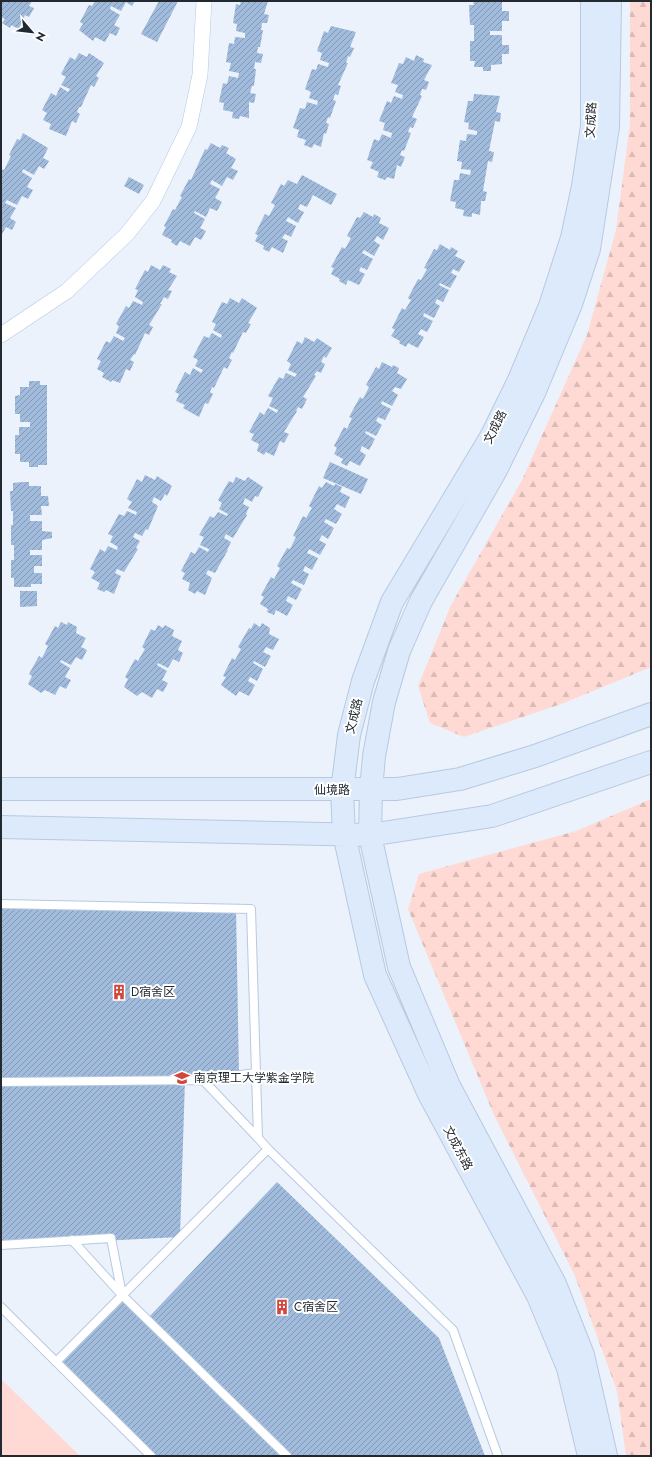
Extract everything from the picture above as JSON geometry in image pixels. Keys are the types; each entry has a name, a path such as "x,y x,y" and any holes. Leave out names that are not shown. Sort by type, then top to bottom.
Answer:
{"street":[{"path":"1,335 67,291 127,234 153,202 189,128 200,75 204,1"},
{"name":"文成路","path":"344,834 342,791 349,735 361,689 392,602 491,437 519,380 550,306 572,238 584,186 592,126 592,1"},
{"name":"文成路","path":"370,835 371,790 374,756 384,702 399,651 421,601 496,470 534,393 571,304 589,249 608,127 610,1"},
{"name":"仙境路","path":"1,789 342,791 397,789 460,779 535,756 651,714"},
{"path":"1,827 370,835 492,816 651,762"},
{"name":"文成东路","path":"344,834 375,975 429,1094 538,1296 568,1368 589,1456"},
{"name":"文成东路","path":"370,835 399,967 449,1086 556,1284 583,1354 606,1456"}],"lane":[{"path":"1,904 251,909 258,1138"},
{"path":"1,1082 203,1080 256,1073"},
{"path":"203,1080 268,1149 453,1330 498,1456"},
{"path":"56,1362 268,1149"},
{"path":"1,1245 110,1238 122,1295"},
{"path":"72,1240 122,1295 287,1456"},
{"path":"1,1307 151,1456"}],"green space":[{"path":"630,1 651,1 651,667 564,703 464,737 430,723 418,686 451,605 522,480 587,335 616,230 630,123"},
{"path":"651,799 651,1456 626,1456 617,1391 575,1276 494,1115 408,909 419,874 576,831"},
{"path":"1,1379 80,1456 1,1456"}],"building":[{"path":"1,1 32,1 29,6 34,8 29,17 25,15 19,29 11,25 10,28 2,23 5,19 1,17"},
{"path":"95,1 135,1 132,6 126,2 121,11 111,6 110,9 120,15 114,25 120,28 116,36 110,33 105,42 95,37 93,41 79,30 83,24 80,22 89,5 92,6"},
{"path":"159,1 178,1 157,42 141,34"},
{"path":"241,1 268,1 264,14 269,15 267,23 262,23 261,30 263,30 260,47 258,47 257,53 263,54 261,63 255,62 254,69 256,69 254,86 252,86 250,93 256,94 254,103 249,102 249,118 240,116 239,119 232,118 233,112 223,110 224,103 219,102 223,83 227,84 229,76 238,78 239,73 229,71 231,63 226,62 229,43 234,44 235,37 245,38 245,33 236,31 237,24 233,23 236,4 240,5"},
{"path":"473,1 502,1 502,11 509,11 509,21 502,21 502,31 490,31 490,35 502,35 502,45 509,45 509,54 502,54 502,64 491,65 491,71 483,71 483,67 474,67 475,61 470,61 470,41 474,41 474,25 470,25 469,5 474,5"},
{"path":"331,26 356,32 350,47 354,48 350,57 348,56 346,63 348,63 338,85 341,86 338,95 335,94 333,100 336,101 330,118 328,117 326,123 329,124 326,134 324,133 321,147 314,144 312,148 304,145 306,140 297,137 299,130 293,128 300,108 305,109 307,102 317,105 318,101 309,98 311,92 305,89 312,69 316,70 318,64 328,67 329,63 320,60 322,53 317,51 324,31 328,33"},
{"path":"79,53 87,57 89,53 104,63 96,76 99,78 94,87 91,85 81,107 79,107 77,112 80,114 76,123 72,121 66,136 49,129 51,124 43,120 47,113 42,110 51,93 56,96 60,87 68,92 70,89 61,85 66,77 61,74 70,57 75,60"},
{"path":"416,55 424,59 423,62 432,65 424,80 429,82 426,90 422,89 420,95 422,96 412,117 417,119 413,128 410,127 408,132 411,133 404,151 402,150 400,155 405,157 401,167 397,165 394,179 387,177 385,180 377,177 379,172 370,168 373,162 367,160 374,139 379,141 382,134 391,138 392,133 383,130 385,123 379,121 387,101 391,103 394,96 402,99 403,95 395,92 398,85 391,83 399,63 403,64 406,57 414,61"},
{"path":"474,94 500,96 496,112 501,113 500,122 495,121 489,151 494,152 492,162 488,161 483,191 487,192 485,201 481,201 480,215 472,213 472,217 463,216 464,210 455,208 456,202 450,201 454,180 459,180 460,173 470,175 471,170 461,169 462,162 457,161 460,140 466,141 467,134 477,135 477,131 468,129 469,123 464,122 468,101 473,101"},
{"path":"23,133 48,148 43,158 49,161 44,169 39,166 34,175 23,169 22,172 32,178 27,187 33,190 28,199 22,196 17,205 7,200 5,203 16,208 10,218 16,222 12,230 6,227 1,236 1,169 4,170 17,139 20,140"},
{"path":"211,143 220,148 222,145 229,148 226,153 236,159 231,168 238,171 233,180 227,177 222,186 212,180 210,184 220,189 215,198 222,202 217,211 210,208 206,217 195,211 194,213 205,219 200,228 206,231 201,240 195,237 190,246 180,241 177,246 171,242 172,240 162,235 166,227 164,226 173,209 175,210 182,197 180,196 189,179 191,180 205,149 207,150"},
{"path":"302,175 337,194 331,205 313,195 307,207 300,204 298,209 304,212 298,223 288,217 286,221 296,226 291,237 285,234 282,238 288,241 283,253 272,247 269,252 263,249 264,246 255,241 258,235 255,234 265,214 269,216 275,205 271,203 281,184 284,186 288,180 297,184"},
{"path":"129,177 144,185 139,194 124,186"},
{"path":"364,212 373,217 374,214 381,218 379,223 389,228 383,240 377,236 374,241 380,245 374,256 364,250 362,253 373,259 367,270 361,267 359,271 365,274 359,285 348,280 346,285 339,281 340,279 331,274 334,268 331,267 342,247 345,249 351,238 347,236 357,217 360,218"},
{"path":"440,244 450,250 451,247 458,251 455,256 465,261 459,272 453,269 451,273 457,276 450,288 440,283 439,285 449,290 443,302 437,299 435,303 440,306 434,318 424,313 423,316 433,321 427,332 421,329 418,334 424,337 418,348 408,343 406,347 399,343 400,341 391,336 395,330 392,328 402,308 405,310 411,300 408,298 418,279 421,280 427,269 424,268 434,249 437,250"},
{"path":"151,265 160,270 163,265 171,269 169,272 177,276 168,290 172,291 168,299 164,297 160,304 162,304 149,325 153,327 149,335 145,333 135,355 134,354 130,360 134,362 130,371 126,369 120,383 112,380 111,382 102,377 104,373 97,369 101,361 97,359 106,341 110,343 114,336 123,341 125,338 116,333 119,326 116,324 126,306 129,308 133,301 142,305 143,302 135,297 138,290 135,289 145,270 148,272"},
{"path":"230,298 239,303 242,298 257,308 248,323 251,324 246,333 243,332 229,358 232,360 227,369 224,367 214,388 212,387 210,392 213,394 208,404 205,403 199,417 183,408 185,405 176,401 179,394 175,392 185,372 190,375 193,368 201,373 203,370 195,366 198,360 193,357 204,336 209,338 212,333 221,338 222,335 213,330 216,324 212,322 222,302 227,304"},
{"path":"305,337 314,342 317,338 332,348 326,358 324,356 321,362 325,364 321,373 317,371 314,375 316,376 303,397 307,399 302,409 298,407 284,432 289,434 284,443 280,441 274,456 266,452 264,455 257,451 259,444 251,440 254,434 249,432 260,412 264,415 268,408 277,413 278,410 269,406 273,398 268,396 279,377 283,379 286,373 295,377 297,374 288,370 291,364 287,361 297,341 302,344"},
{"path":"382,362 392,367 393,365 399,368 397,373 407,379 401,389 395,387 392,391 398,395 392,406 382,401 381,404 391,409 385,420 378,417 376,421 382,425 376,436 366,431 365,433 375,439 369,450 362,446 360,451 366,455 360,466 350,461 347,466 341,463 343,459 334,454 337,448 334,446 344,427 347,429 352,418 349,417 360,397 363,399 369,387 366,385 376,367 379,369"},
{"path":"29,381 40,381 40,385 47,385 47,465 38,465 38,467 29,467 29,462 20,462 20,454 15,454 15,435 19,435 19,427 30,427 30,422 20,422 20,414 15,414 15,396 20,395 20,387 29,387"},
{"path":"330,462 368,479 361,494 323,478"},
{"path":"145,475 155,480 157,476 172,486 167,496 165,494 161,501 154,497 152,502 158,506 148,530 146,529 142,536 135,533 133,537 140,541 136,548 138,549 124,572 117,569 115,573 121,576 114,594 106,590 104,592 97,589 100,583 91,578 95,572 90,569 100,549 105,552 108,546 117,550 118,547 110,542 113,536 108,534 119,514 124,516 127,511 136,515 137,512 128,508 132,502 127,499 137,479 142,482"},
{"path":"236,477 245,481 248,477 263,487 258,497 255,496 252,502 245,498 243,504 249,507 246,514 247,515 233,538 226,534 224,538 231,542 215,573 208,570 206,574 212,578 205,595 197,591 195,594 188,590 190,583 182,579 185,573 181,571 191,552 195,554 199,547 208,552 209,549 200,545 204,537 199,535 210,516 214,518 218,512 227,516 228,514 219,509 222,503 218,500 229,481 233,483"},
{"path":"29,482 29,486 41,486 41,496 48,496 49,506 41,506 42,515 30,515 30,521 42,521 42,531 52,532 52,538 42,540 42,550 30,550 30,555 42,555 42,566 34,566 34,573 42,573 42,584 31,584 31,587 14,587 14,578 11,578 11,560 14,560 14,545 11,545 13,511 11,511 10,491 13,491 13,483"},
{"path":"326,482 334,486 335,484 342,487 340,492 350,497 345,508 337,504 334,509 342,514 336,524 326,519 324,522 334,528 328,539 322,535 319,540 326,544 320,555 309,549 307,553 318,558 312,570 305,566 303,571 309,574 304,585 293,580 291,583 302,589 296,600 288,596 286,601 293,605 287,616 276,610 274,615 267,612 268,609 260,604 264,597 261,595 271,577 274,579 280,568 277,566 287,548 290,549 296,537 293,536 303,516 306,518 312,508 309,506 319,486 322,488"},
{"path":"20,591 37,591 37,606 20,607"},
{"path":"61,622 67,625 68,622 77,627 76,633 86,638 81,647 87,650 82,660 76,657 71,665 61,660 60,662 70,668 65,677 71,680 66,689 60,686 55,695 45,690 41,693 28,684 32,676 29,674 39,656 42,658 48,646 45,644 55,626 58,628"},
{"path":"254,623 260,627 262,623 270,628 269,634 279,639 273,650 266,647 263,652 271,656 265,667 254,661 253,663 263,669 257,681 250,677 248,681 255,685 249,696 239,691 236,696 221,685 226,677 223,676 232,658 235,660 241,649 238,647 249,628 251,629"},
{"path":"158,625 163,628 165,625 174,630 172,636 182,641 178,650 183,653 179,662 173,659 168,668 158,663 157,665 167,671 162,680 168,683 163,692 157,689 152,698 142,692 137,696 124,687 128,679 125,677 135,659 138,661 145,649 142,647 151,629 155,631"},
{"name":"D宿舍区","path":"1,904 236,908 239,1075 185,1080 180,1237 1,1246"},
{"name":"C宿舍区","path":"277,1182 439,1338 485,1456 151,1456 56,1362 122,1295 147,1319"}],"place":[{"name":"D宿舍区","path":"119,992"},
{"name":"南京理工大学紫金学院","path":"182,1078"},
{"name":"C宿舍区","path":"282,1307"}]}
